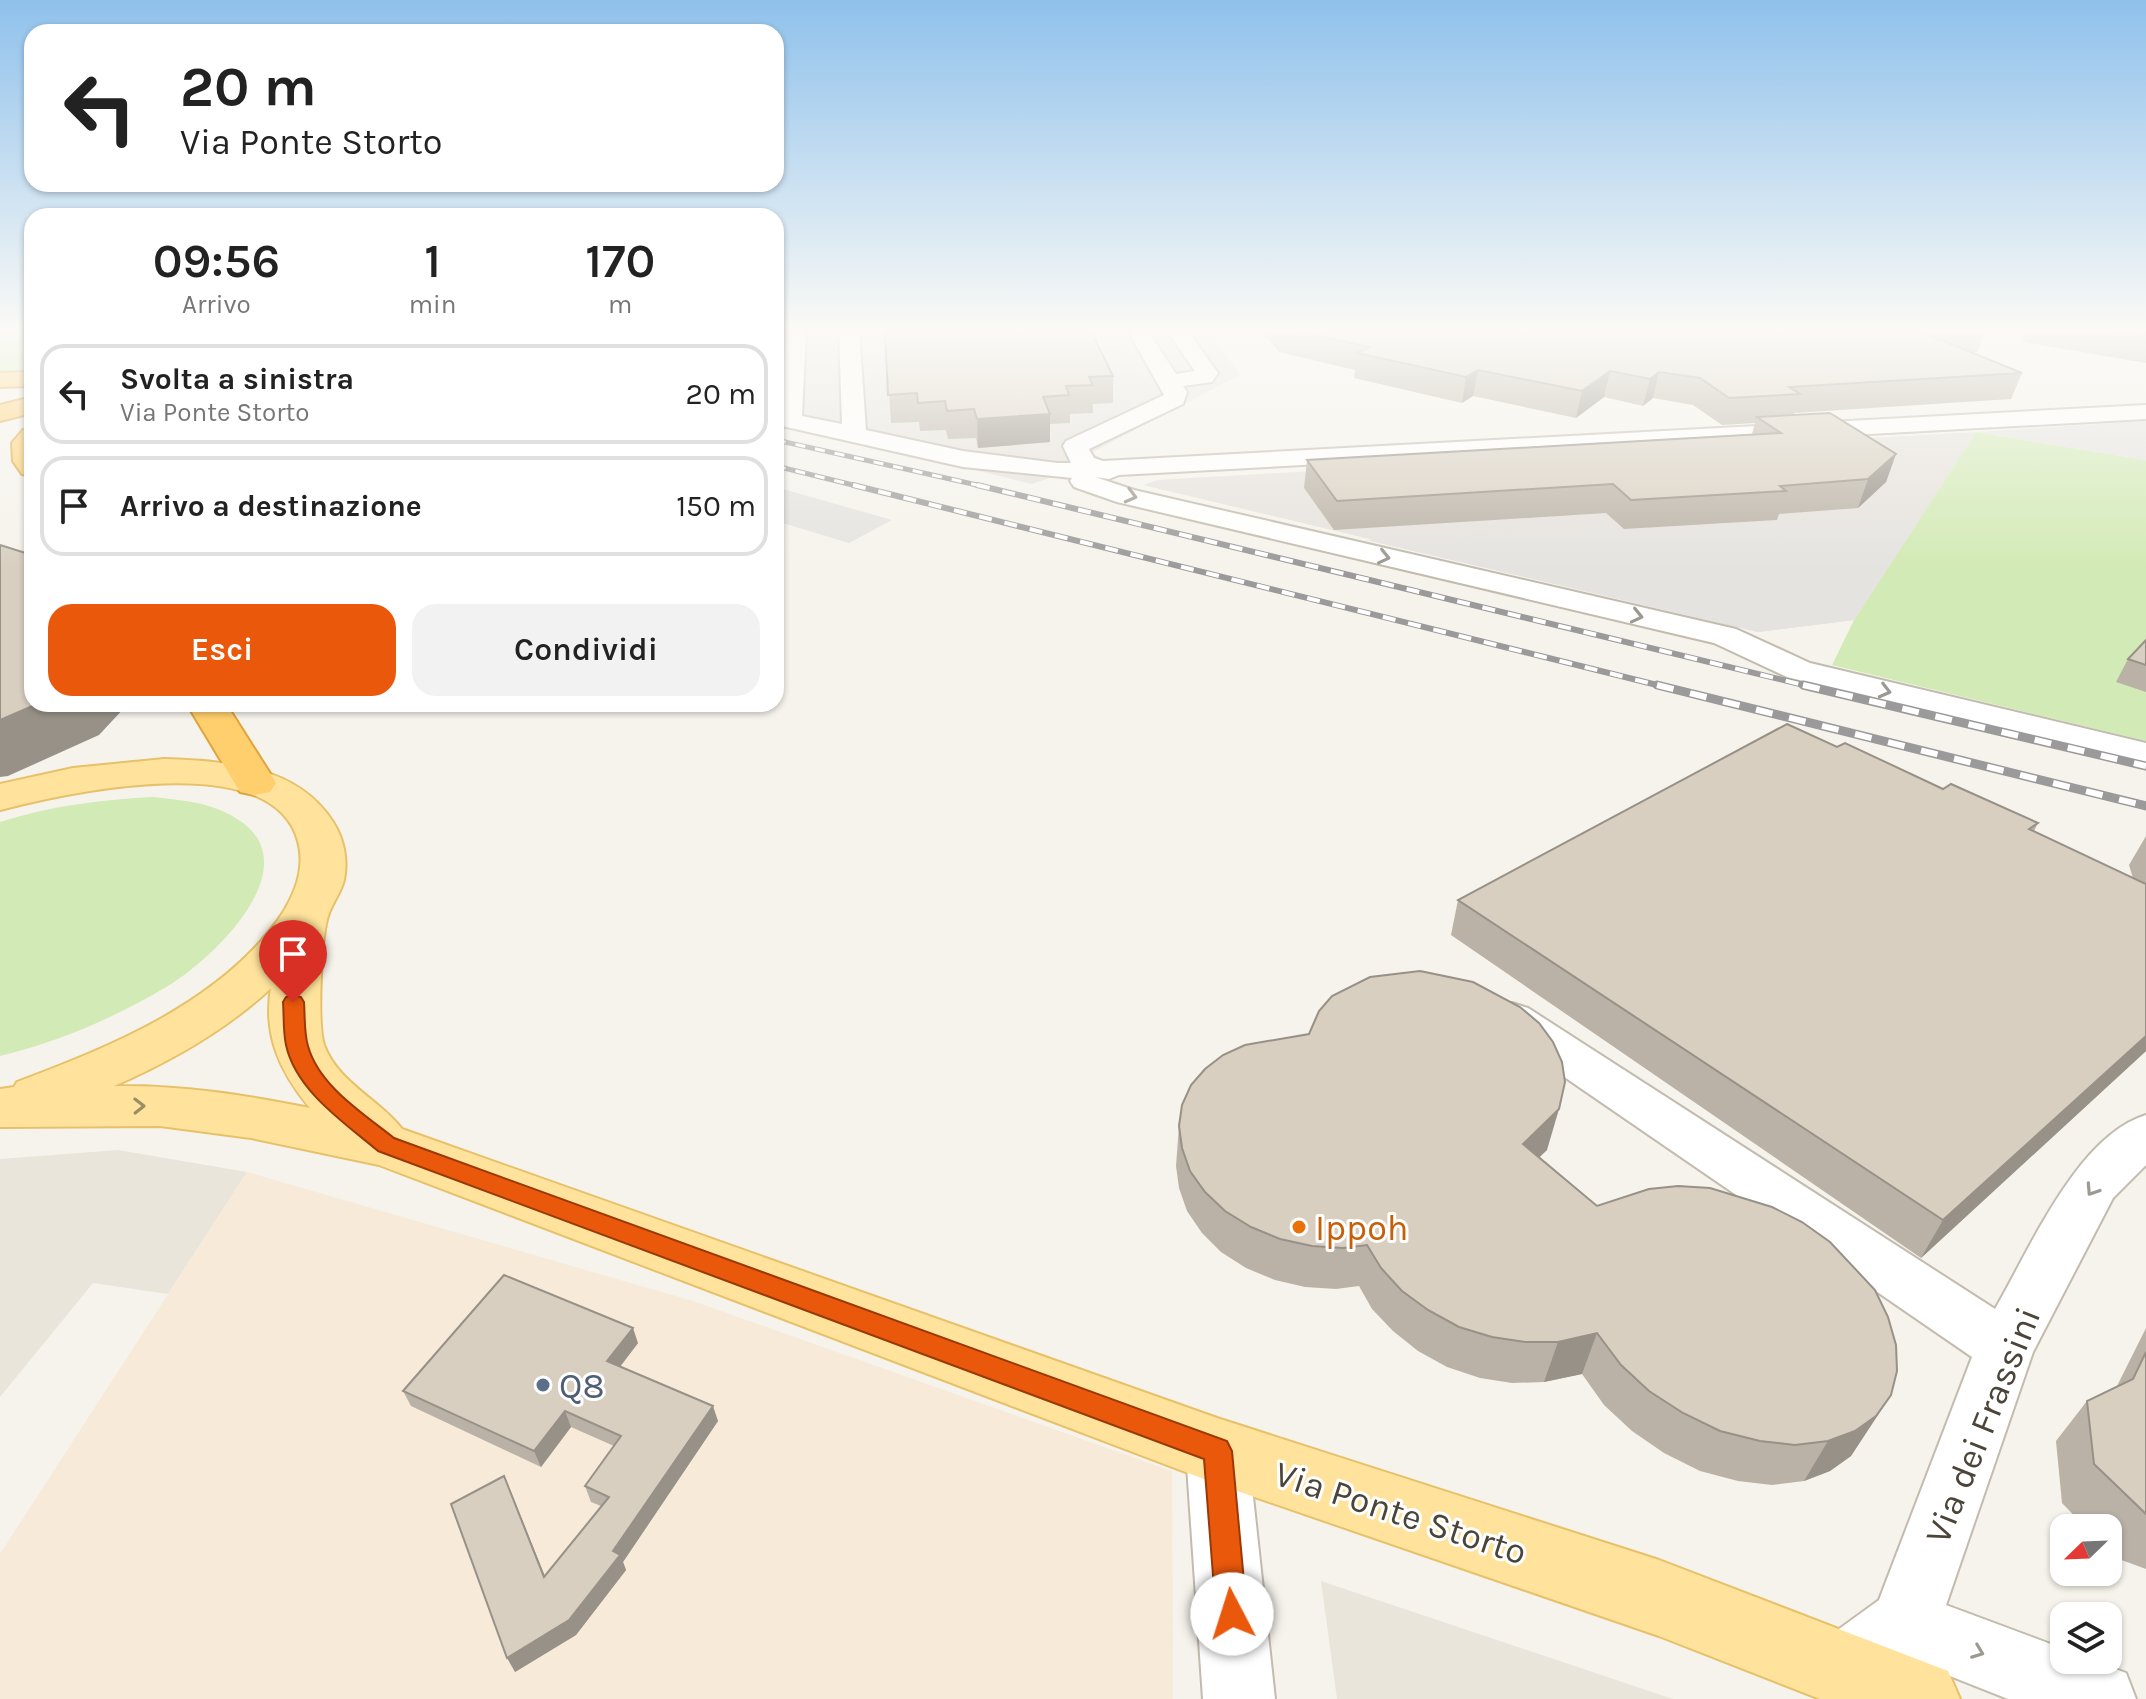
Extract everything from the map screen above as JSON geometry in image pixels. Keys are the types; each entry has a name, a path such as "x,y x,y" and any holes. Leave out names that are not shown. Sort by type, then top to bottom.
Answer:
{"highway":[{"path":"212,712 255,783"}],"main road":[{"path":"0,797 50,784 143,771 223,775 284,795 305,813 319,834 324,859 319,887 304,918 271,959 223,1001 161,1041 86,1078 2,1108"},
{"name":"Via Ponte Storto","path":"304,918 300,971 293,1002 297,1047 320,1086 386,1145"},
{"name":"Via Ponte Storto","path":"2,1108 160,1106 251,1117 386,1145 1217,1451 1659,1598 1920,1699"}],"street":[{"path":"853,410 854,435"},
{"path":"1016,467 1050,458 1151,410"},
{"path":"784,419 1016,467 1109,471 2146,412"},
{"path":"1075,446 1084,463 1109,471"},
{"path":"1057,471 1126,496 1725,636 1799,670 2146,754"},
{"path":"1479,997 2005,1347"},
{"name":"Via dei Frassini","path":"1905,1624 2005,1347 2094,1183 2146,1134"},
{"path":"1217,1451 1239,1699"},
{"path":"1842,1670 1905,1624 2100,1699"}],"shaded area":[{"path":"784,410 872,410 876,446 784,424"},
{"path":"872,410 1172,410 1091,453 1103,459 1032,484 876,446"},
{"path":"2146,421 2146,460 1976,432"},
{"path":"1976,432 1854,620 1758,632 1143,485 1158,480"},
{"path":"784,489 892,520 849,543 784,523"},
{"path":"1920,519 1854,620 1758,632 1366,540"},
{"path":"118,1150 247,1172 168,1294 93,1283 0,1397 0,1159"},
{"path":"247,1172 693,1301 1172,1471 1173,1699 0,1699 0,1554"},
{"path":"1321,1581 1658,1694 1673,1699 1337,1699"}],"green space":[{"path":"1976,432 2146,460 2146,741 1832,665 1854,620"},
{"path":"152,797 215,808 234,817 256,836 264,859 260,883 248,908 209,954 168,986 87,1027 44,1044 0,1056 0,822 75,805"}],"building":[{"path":"974,410 1048,410 1050,414 977,419"},
{"path":"1830,413 1896,454 1868,479 1780,486 1786,491 1631,500 1613,484 1337,501 1307,460 1781,433 1757,417"},
{"path":"0,545 24,552 24,710 0,720"},
{"path":"2146,640 2146,665 2128,659"},
{"path":"1787,724 1837,747 1845,743 1943,789 1951,784 2038,823 2029,829 2146,884 2146,1036 1943,1220 1458,900"},
{"path":"1420,971 1473,982 1520,1007 1539,1023 1553,1042 1562,1062 1565,1082 1559,1109 1523,1144 1597,1206 1649,1189 1678,1186 1710,1188 1772,1207 1802,1222 1830,1242 1875,1290 1888,1317 1896,1345 1897,1371 1891,1395 1876,1416 1855,1431 1828,1441 1795,1445 1760,1441 1720,1431 1683,1413 1649,1391 1621,1365 1597,1333 1558,1342 1525,1342 1492,1337 1459,1327 1402,1291 1381,1268 1367,1245 1343,1248 1312,1246 1280,1239 1251,1227 1225,1211 1205,1192 1190,1171 1179,1126 1182,1105 1191,1085 1205,1069 1223,1055 1245,1045 1309,1034 1319,1011 1332,996 1370,977"},
{"path":"504,1275 633,1328 607,1361 713,1406 613,1551 620,1555 569,1620 507,1658 451,1504 504,1476 544,1577 609,1497 585,1486 621,1436 565,1411 534,1451 403,1391"},
{"path":"2146,1352 2146,1514 2094,1464 2087,1401 2133,1379"}],"railway":[{"path":"784,442 986,487"},
{"path":"784,468 861,487"},
{"path":"853,485 1665,687"},
{"path":"977,485 1812,687"},
{"path":"1657,685 2146,806"},
{"path":"1803,685 2146,766"}],"place":[{"name":"Ippoh","path":"1299,1227"},
{"name":"Q8","path":"543,1385"}],"route":[{"path":"293,1002 297,1047 313,1078 335,1102 386,1145 1217,1451 1232,1614"}]}
